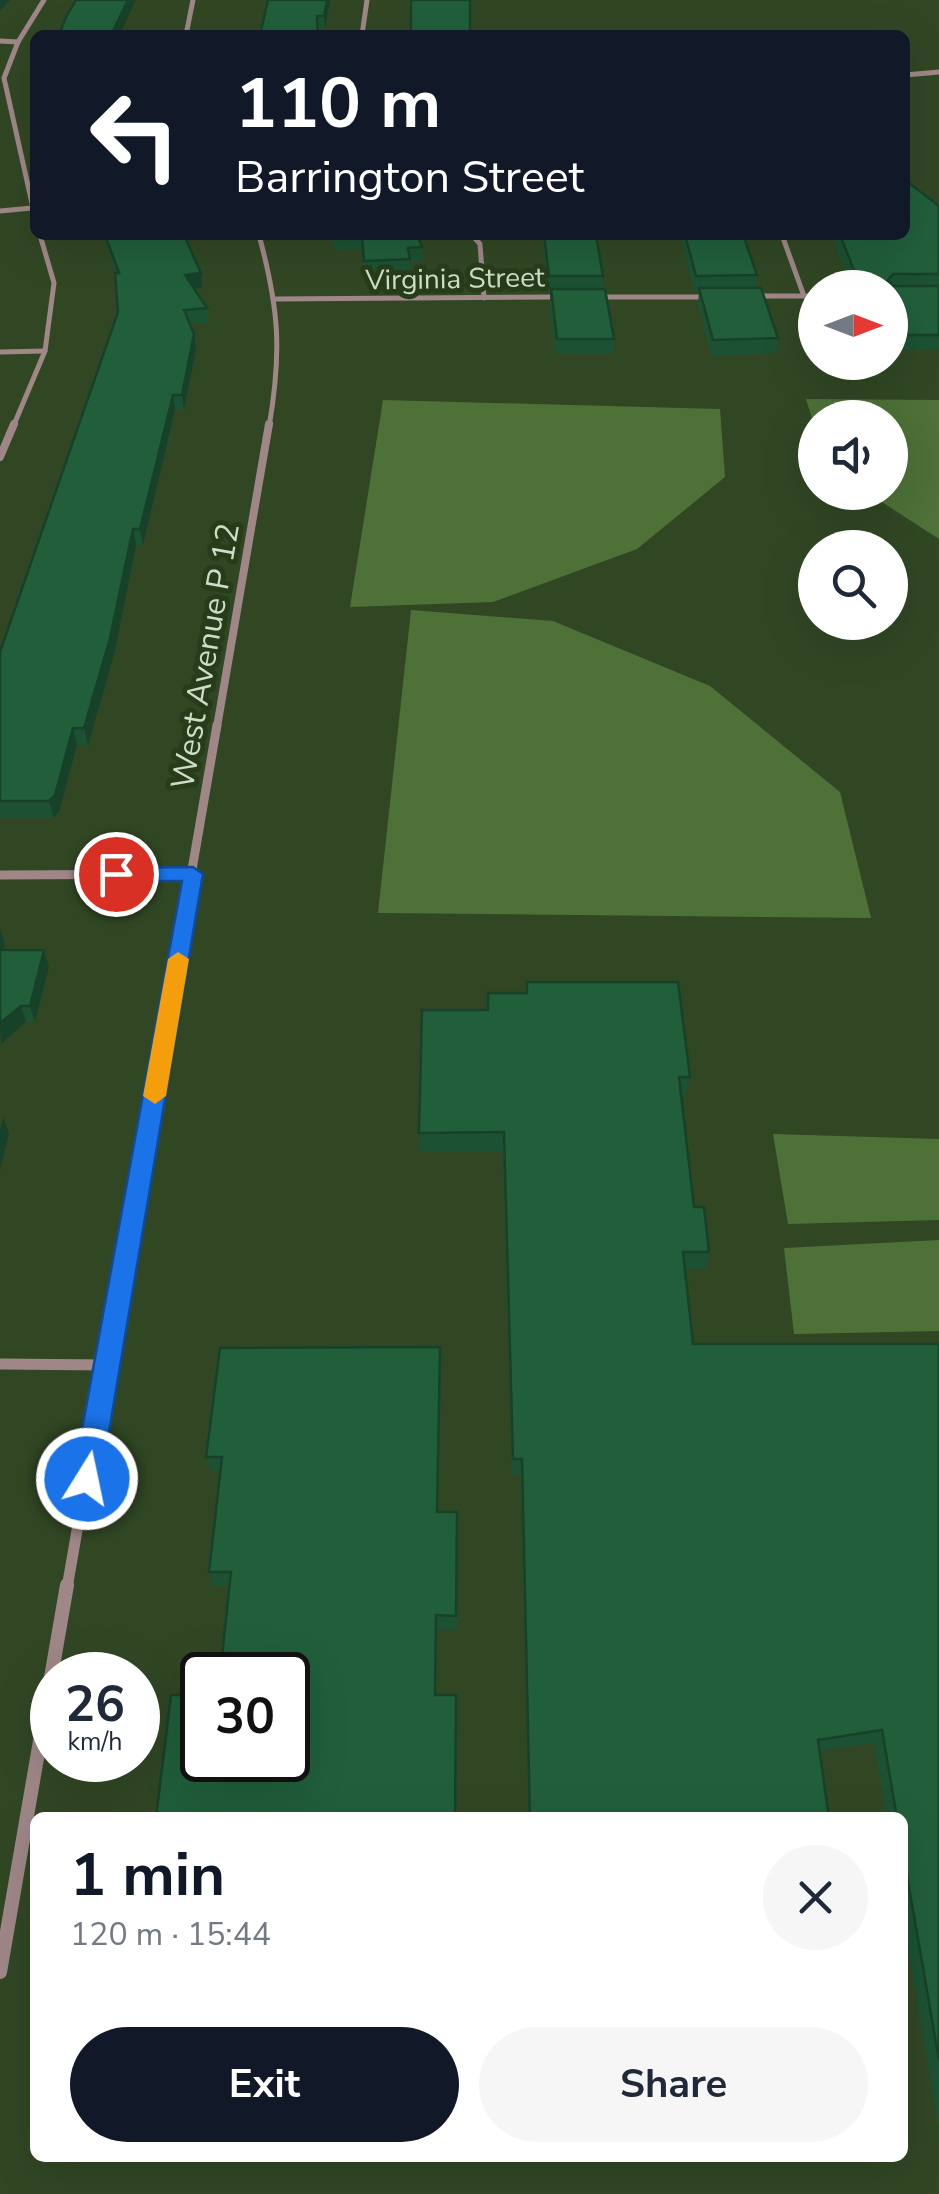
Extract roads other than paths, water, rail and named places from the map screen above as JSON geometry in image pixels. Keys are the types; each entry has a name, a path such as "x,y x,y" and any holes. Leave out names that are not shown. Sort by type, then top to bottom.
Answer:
{"street":[{"path":"30,199 4,78 18,42 44,0"},
{"path":"187,30 194,0"},
{"path":"363,30 367,0"},
{"path":"0,42 18,42"},
{"path":"910,75 939,72"},
{"path":"0,211 30,208"},
{"path":"0,456 45,350 54,284 41,240"},
{"name":"West Avenue P 12","path":"0,1972 278,376 276,300 259,240"},
{"path":"476,240 480,244 484,298"},
{"path":"784,240 798,279"},
{"name":"Virginia Street","path":"584,297 724,296"},
{"path":"744,296 798,296"},
{"name":"Virginia Street","path":"276,300 564,297"},
{"path":"0,352 45,350"},
{"path":"0,875 193,874"},
{"path":"0,1364 107,1365"}]}
